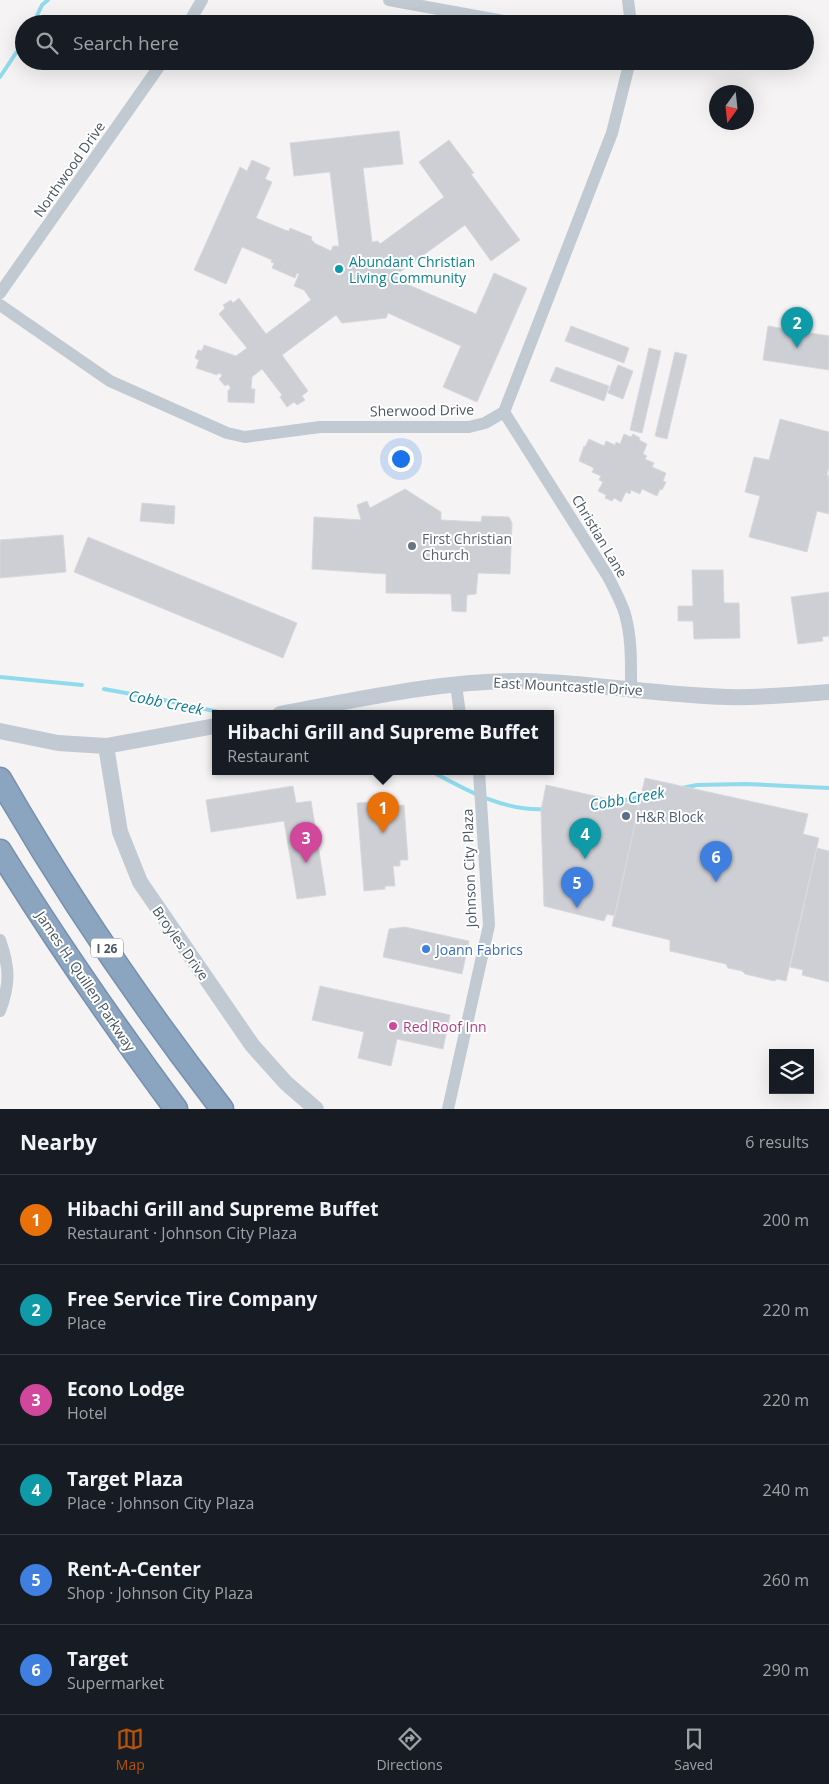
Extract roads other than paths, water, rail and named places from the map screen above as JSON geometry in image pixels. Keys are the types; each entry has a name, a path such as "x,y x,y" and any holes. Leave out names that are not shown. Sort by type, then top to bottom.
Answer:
{"highway":[{"name":"I 26","path":"1,780 58,875 125,975 189,1066 222,1109"},
{"name":"James H. Quillen Parkway","path":"0,852 71,962 176,1109"}],"street":[{"path":"193,15 202,0"},
{"path":"389,0 471,15"},
{"path":"628,0 630,15"},
{"name":"Northwood Drive","path":"0,294 157,70"},
{"path":"504,412 612,133 628,70"},
{"name":"Sherwood Drive","path":"0,305 110,381 227,433 245,437 320,427 469,427 485,423 504,412"},
{"name":"Christian Lane","path":"504,412 608,575 625,614 630,635 631,689"},
{"name":"East Mountcastle Drive","path":"302,710 409,691 456,685 528,681 727,697 788,696 829,692"},
{"path":"456,685 459,710"},
{"path":"0,731 58,743 106,746 212,727"},
{"name":"Broyles Drive","path":"106,746 120,832 140,882 252,1045 286,1083 316,1109"},
{"name":"Johnson City Plaza","path":"448,1109 489,925 479,775"},
{"path":"0,940 7,959 8,979 0,1011"}],"waterway":[{"path":"37,15 42,5 48,0"},
{"path":"0,77 15,54"},
{"name":"Cobb Creek","path":"0,677 82,685"},
{"name":"Cobb Creek","path":"104,689 212,710"},
{"name":"Cobb Creek","path":"439,775 473,793 502,804 531,809 547,809"},
{"name":"Cobb Creek","path":"682,788 697,785 746,784 829,788"},
{"name":"Cobb Creek","path":"616,802 646,796"}],"place":[{"name":"Abundant Christian Living Community","path":"339,269"},
{"name":"Free Service Tire Company","path":"797,348"},
{"name":"First Christian Church","path":"412,546"},
{"name":"H&R Block","path":"626,816"},
{"name":"Hibachi Grill and Supreme Buffet","path":"383,833"},
{"name":"Target Plaza","path":"585,859"},
{"name":"Econo Lodge","path":"306,863"},
{"name":"Target","path":"716,882"},
{"name":"Rent-A-Center","path":"577,908"},
{"name":"Joann Fabrics","path":"426,949"},
{"name":"Red Roof Inn","path":"393,1026"}]}
